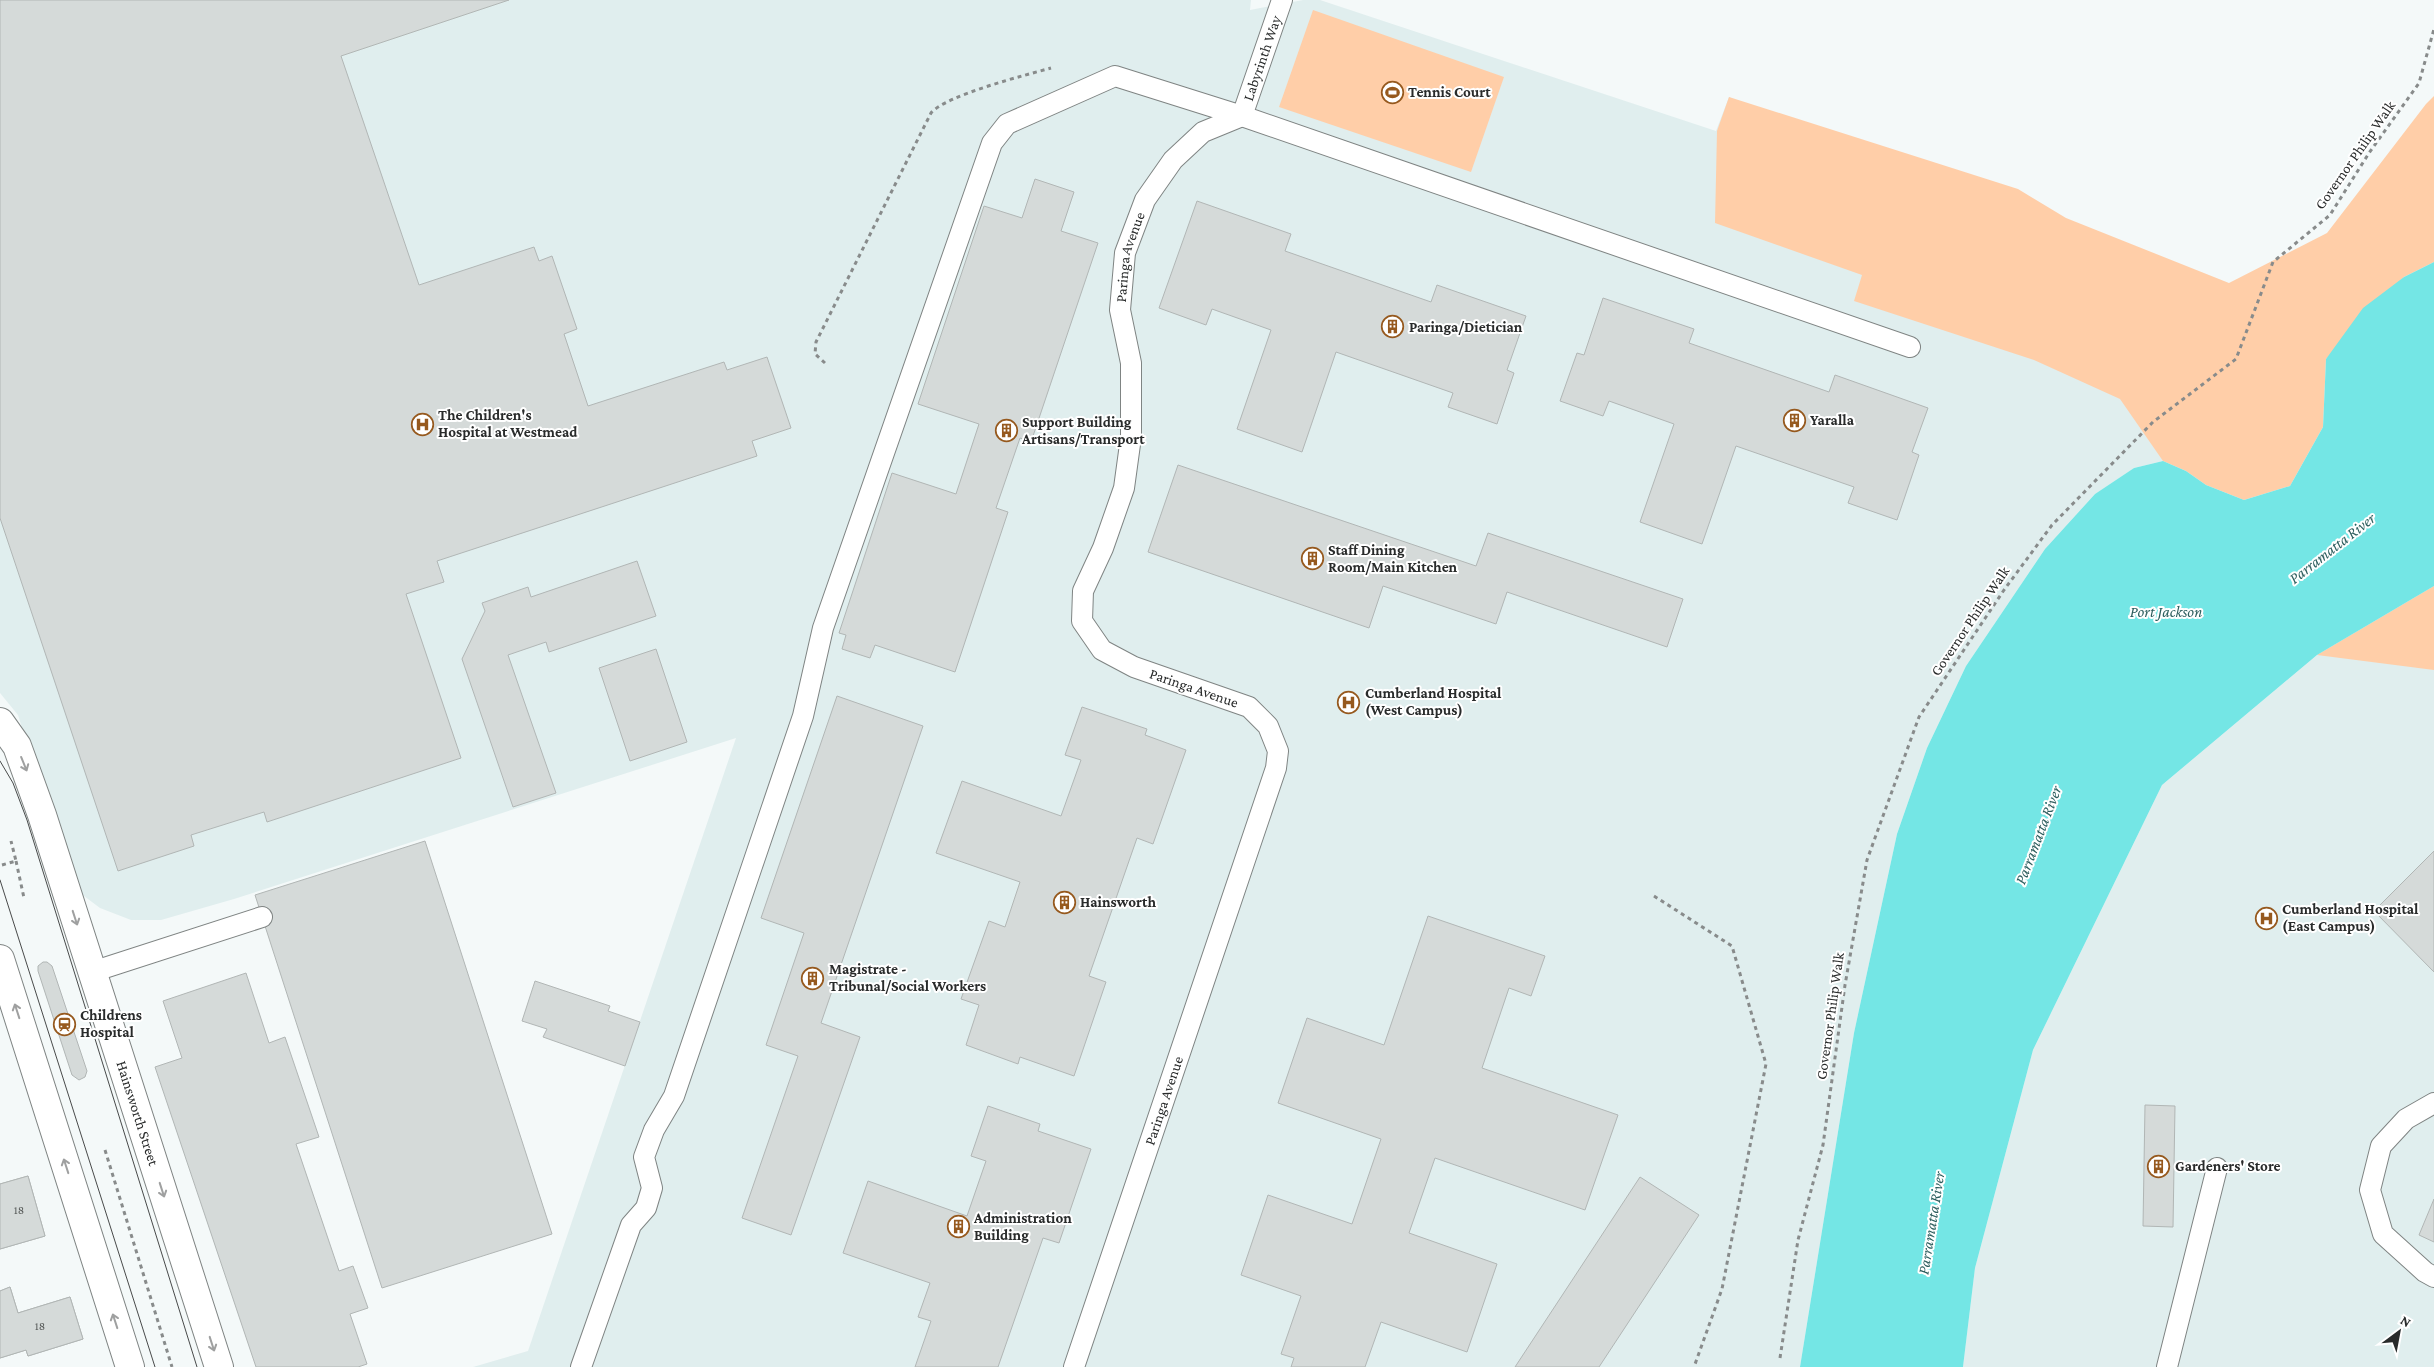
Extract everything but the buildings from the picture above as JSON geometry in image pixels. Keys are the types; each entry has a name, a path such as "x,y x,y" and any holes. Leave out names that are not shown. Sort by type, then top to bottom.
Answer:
{"street":[{"name":"Hainsworth Street","path":"0,722 17,746 30,780 219,1367"},
{"path":"0,959 130,1367"}],"lane":[{"name":"Labyrinth Way","path":"1242,116 1282,0"},
{"path":"581,1367 631,1224 646,1208 652,1188 644,1157 654,1130 677,1087 803,716 822,628 992,143 1008,124 1115,76 1242,116 1910,347"},
{"name":"Paringa Avenue","path":"1074,1367 1276,768 1278,751 1268,726 1249,707 1134,667 1102,650 1082,622 1083,591 1103,548 1124,488 1131,437 1131,363 1120,310 1125,253 1145,200 1173,160 1202,132 1242,116"},
{"path":"92,972 262,917"},
{"path":"2434,1104 2406,1119 2381,1146 2370,1190 2383,1234 2425,1272 2434,1277"},
{"path":"2168,1367 2217,1168"}],"path":[{"name":"Governor Philip Walk","path":"1780,1358 1798,1240 1823,1145 1845,984 1867,860 1918,717 2004,590 2052,525 2152,422 2236,359 2273,262 2330,215 2369,153 2419,83 2434,29"},
{"path":"825,363 815,354 816,342 927,118"},
{"path":"10,835 24,898"},
{"path":"2,864 16,861"},
{"path":"1654,896 1732,946 1766,1064 1722,1288 1694,1367"},
{"path":"105,1150 172,1367"}],"shaded area":[{"name":"Cumberland Hospital (West Campus)","path":"0,0 1251,0 1250,10 1303,0 1320,0 1716,131 1729,97 2147,304 2163,461 2134,468 2095,494 2045,549 1966,666 1927,748 1897,834 1854,1033 1800,1367 473,1367 528,1351 736,738 234,899 161,920 131,920 100,908 72,887 18,715 0,693"},
{"name":"Tennis Court","path":"1313,10 1504,77 1471,172 1279,107"},
{"path":"2434,96 2434,262 2404,277 2326,359 2323,427 2290,486 2244,500 2206,485 2186,471 2163,461 2120,399 2034,360 1854,301 1862,275 1715,223 1717,131 1729,97 2018,189 2066,218 2229,283 2327,233"},
{"name":"Cumberland Hospital (East Campus)","path":"2434,586 2434,1367 1963,1367 1975,1268 2033,1050 2162,785 2317,655"},
{"path":"2434,586 2434,670 2317,655"}],"water":[{"name":"Port Jackson","path":"2434,262 2434,586 2317,655 2162,785 2033,1050 1975,1268 1963,1367 1800,1367 1854,1033 1897,834 1927,748 1966,666 2045,549 2095,494 2134,468 2163,461 2186,471 2206,485 2244,500 2290,486 2323,427 2326,359 2363,308 2404,277"}],"tram line":[{"path":"0,761 13,783 27,820 197,1367"},
{"path":"0,880 155,1367"}],"place":[{"name":"Tennis Court","path":"1392,92"},
{"name":"Paringa/Dietician","path":"1393,327"},
{"name":"Yaralla","path":"1794,420"},
{"name":"The Children's Hospital at Westmead","path":"422,424"},
{"name":"Support Building Artisans/Transport","path":"1006,431"},
{"name":"Staff Dining Room/Main Kitchen","path":"1312,559"},
{"name":"Cumberland Hospital (West Campus)","path":"1349,702"},
{"name":"Hainsworth","path":"1064,902"},
{"name":"Cumberland Hospital (East Campus)","path":"2266,918"},
{"name":"Magistrate - Tribunal/Social Workers","path":"813,978"},
{"name":"Childrens Hospital","path":"64,1024"},
{"name":"Gardeners' Store","path":"2159,1166"},
{"name":"Administration Building","path":"958,1227"}],"water label":[{"name":"Parramatta River","path":"2332,548"},
{"name":"Parramatta River","path":"2038,835"},
{"name":"Parramatta River","path":"1931,1223"}]}
